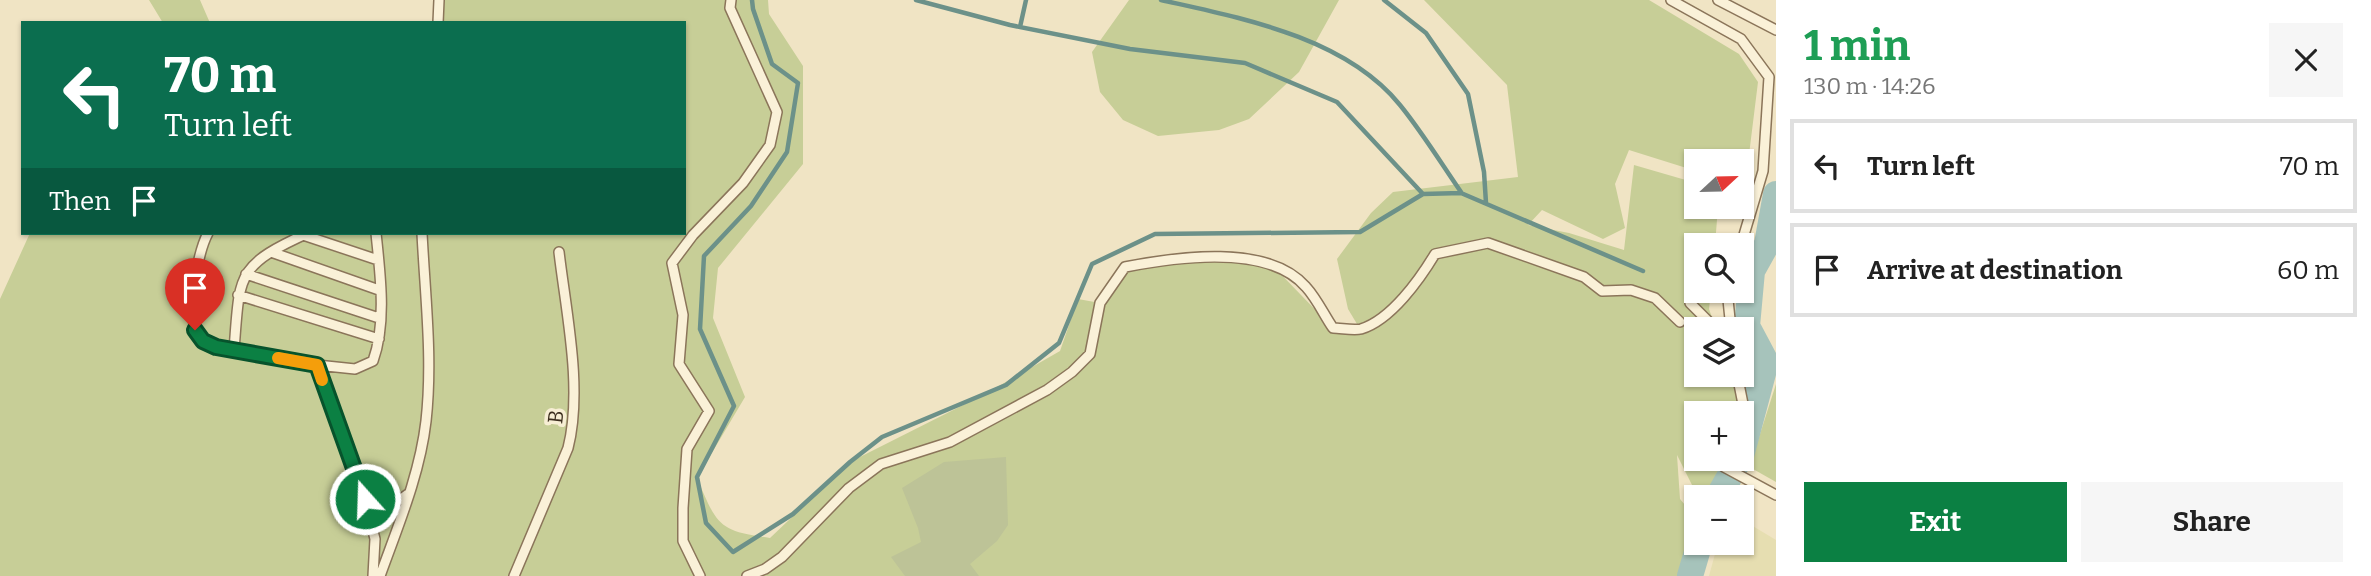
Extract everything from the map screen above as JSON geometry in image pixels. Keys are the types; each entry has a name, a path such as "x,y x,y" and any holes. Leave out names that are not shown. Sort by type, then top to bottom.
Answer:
{"lane":[{"path":"438,21 439,0"},
{"path":"700,576 683,541 683,508 687,449 709,411 679,364 683,314 672,262 693,234 743,183 770,145 777,112 730,8 731,0"},
{"path":"1671,0 1741,39 1769,77 1763,171 1745,233"},
{"path":"1718,0 1776,30"},
{"path":"207,235 202,244 192,310 195,330 203,341 234,350 355,369 373,361 379,339 376,235"},
{"path":"234,350 239,286 246,274 253,263 303,235"},
{"path":"308,235 378,260"},
{"path":"380,576 408,494 426,421 429,365 422,235"},
{"path":"747,576 765,569 782,557 849,488 881,464 950,442 1047,390 1072,372 1090,354 1100,303 1125,267 1161,260 1225,257 1268,261 1305,285 1333,328 1360,330 1390,311 1421,276 1436,254 1488,243 1584,277 1602,291 1631,290 1655,298 1680,322"},
{"path":"271,252 379,290"},
{"name":"B","path":"514,576 568,447 576,405 559,252"},
{"path":"246,274 379,318"},
{"path":"238,295 379,339"},
{"path":"1690,303 1704,317"},
{"path":"317,365 365,499 374,539 373,576"},
{"path":"1731,471 1776,495"},
{"path":"365,499 382,506 401,500 408,494"}],"shaded area":[{"path":"1754,527 1776,540 1776,576 1709,576 1715,555 1754,555"}],"green space":[{"path":"149,0 200,0 209,21 162,21"},
{"path":"438,0 768,0 769,14 803,66 803,164 718,268 713,318 745,397 697,478 715,516 722,523 739,532 770,538 850,462 983,395 1060,351 1078,299 1100,303 1125,267 1152,262 1268,261 1333,328 1360,329 1348,309 1337,259 1371,213 1393,192 1518,177 1507,85 1424,0 1649,0 1739,54 1758,82 1750,149 1684,149 1684,167 1629,150 1615,184 1625,228 1603,239 1542,210 1528,225 1569,233 1624,250 1634,165 1684,180 1684,219 1717,219 1716,233 1684,233 1684,303 1710,303 1712,317 1684,317 1684,387 1746,387 1749,391 1747,401 1684,401 1684,469 1677,455 1680,499 1684,504 1684,555 1696,555 1688,576 0,576 0,299 29,235 686,235 686,21 435,21"},
{"path":"1129,0 1339,0 1299,72 1249,119 1219,130 1158,136 1123,120 1100,92 1092,52"},
{"path":"1776,384 1776,482 1754,470 1754,453"},
{"path":"1006,457 1008,525 997,541 970,564 979,576 905,576 891,557 921,542 902,488 944,462"},
{"path":"1685,471 1730,471 1726,485 1692,485"}],"waterway":[{"path":"752,0 772,64 798,83 787,152 751,206 704,256 700,329 734,406 697,477 706,523 733,552 793,514 882,437 1006,385 1059,343 1092,264 1155,234 1360,232 1423,194 1461,193 1643,271"},
{"path":"916,0 1010,25 1130,49 1245,63 1337,102 1423,194"},
{"path":"1020,27 1026,0"},
{"path":"1161,0 1257,23 1290,34 1351,62 1377,82 1400,105 1461,192"},
{"path":"1384,0 1426,33 1468,94 1484,172 1486,203"},
{"path":"1754,407 1766,362 1747,326 1752,271 1767,244 1776,194"},
{"path":"1725,485 1733,471"},
{"path":"1690,576 1696,555"}],"slow traffic":[{"path":"278,358 317,365 322,380"}],"route":[{"path":"195,330 203,341 216,347 317,365 365,499"}]}
